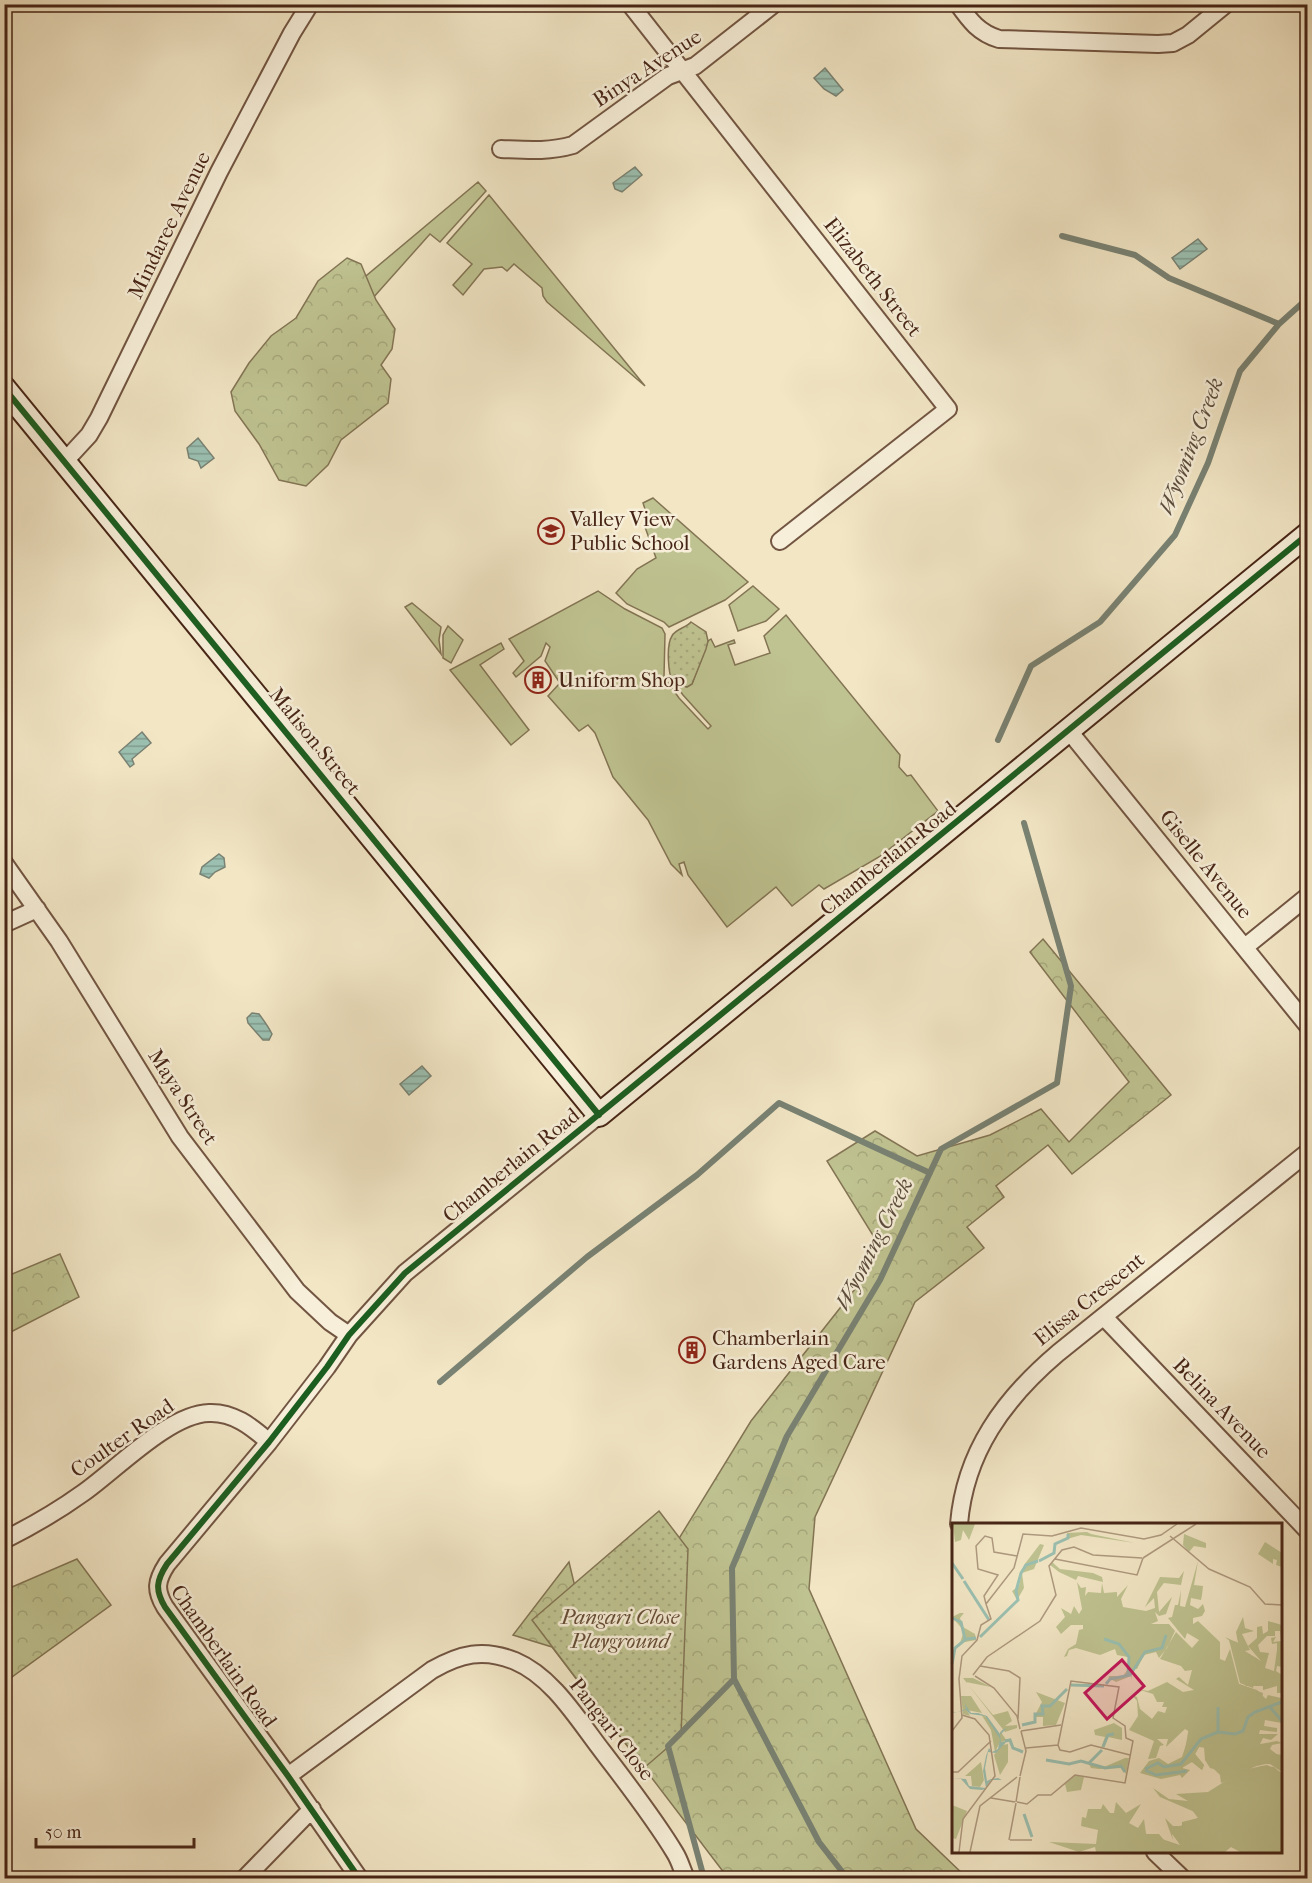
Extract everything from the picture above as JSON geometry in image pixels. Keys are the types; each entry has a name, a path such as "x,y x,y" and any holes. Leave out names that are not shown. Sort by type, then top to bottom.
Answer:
{"street":[{"name":"Mindaree Avenue","path":"65,461 89,435 99,418 219,172 309,4"},
{"name":"Elizabeth Street","path":"630,4 948,409 780,541"},
{"name":"Binya Avenue","path":"501,149 556,150 573,145 668,76 695,66 774,4"},
{"path":"958,4 975,27 999,39 1158,44 1173,43 1188,35 1226,4"},
{"name":"Malison Street","path":"4,388 599,1114"},
{"name":"Chamberlain Road","path":"359,1878 312,1809 165,1607 159,1596 157,1585 167,1564 269,1442 349,1335 405,1273 1308,534"},
{"name":"Giselle Avenue","path":"1069,731 1308,1026"},
{"name":"Maya Street","path":"4,863 37,909 180,1137 297,1291 314,1308 349,1335"},
{"path":"1245,947 1308,896"},
{"path":"4,924 37,909"},
{"name":"Elissa Crescent","path":"959,1523 969,1474 980,1446 1013,1396 1035,1373 1308,1152"},
{"name":"Belina Avenue","path":"1104,1317 1308,1531"},
{"name":"Coulter Road","path":"4,1540 41,1521 82,1494 160,1433 192,1416 208,1413 233,1416 246,1423 269,1442"},
{"name":"Pangari Close","path":"288,1776 432,1670 452,1658 472,1654 494,1655 514,1661 533,1671 562,1700 629,1786 676,1854 686,1878"},
{"path":"246,1878 312,1809"},
{"path":"1157,1853 1182,1878"}],"green space":[{"path":"478,182 486,191 440,242 430,234 372,299 360,281"},
{"path":"489,195 645,386 547,302 542,288 514,264 507,271 502,267 484,269 463,295 453,285 472,264 447,243"},
{"path":"347,258 361,264 376,300 395,329 392,349 381,365 391,379 388,403 341,440 328,465 306,486 279,480 259,444 235,411 231,392 249,363 271,336 296,318 318,281"},
{"path":"653,498 748,582 725,600 669,627 664,622 627,604 616,593 637,569 656,558 645,527 647,515 643,503"},
{"path":"753,586 779,609 766,621 738,631 729,605"},
{"path":"598,591 625,609 662,628 665,634 664,677 679,698 708,729 711,726 674,683 687,687 692,684 708,641 711,639 715,647 734,640 735,643 728,645 735,665 770,653 764,636 786,615 900,755 899,767 907,776 911,775 938,811 879,857 824,889 819,885 792,906 776,887 727,927 688,875 684,862 679,864 682,875 671,864 648,820 613,777 595,733 588,725 579,731 548,696 560,683 545,661 550,647 546,643 541,656 516,677 513,673 524,661 509,639"},
{"path":"412,603 441,627 439,640 441,654 405,607"},
{"path":"691,622 706,632 708,641 692,684 687,687 673,683 668,652 673,634"},
{"path":"448,626 463,640 451,663 443,658 443,635"},
{"path":"501,643 504,649 480,665 529,730 511,745 450,670"},
{"path":"1043,939 1171,1095 1072,1174 1048,1145 996,1186 1004,1197 967,1227 984,1248 915,1302 815,1517 809,1589 916,1829 967,1878 728,1878 552,1647 513,1635 569,1562 586,1633 675,1545 751,1421 855,1289 879,1245 827,1161 875,1131 917,1156 990,1135 1041,1109 1069,1142 1129,1082 1030,952"},
{"path":"60,1254 79,1297 5,1335 5,1277"},
{"name":"Pangari Close Playground","path":"659,1511 688,1549 681,1736 644,1768 532,1620"},
{"path":"77,1559 111,1605 5,1682 5,1590"}],"shaded area":[{"path":"825,68 843,90 836,96 824,89 814,78"},
{"path":"635,167 642,175 622,192 615,189 613,183"},
{"path":"1198,239 1207,249 1180,269 1172,258"},
{"path":"198,438 214,458 201,468 198,461 189,458 187,448"},
{"path":"142,732 151,743 132,759 134,764 130,767 119,752"},
{"path":"219,854 224,858 225,867 209,878 200,874 202,867"},
{"path":"252,1013 259,1014 268,1027 272,1034 269,1040 263,1040 248,1023 247,1018"},
{"path":"422,1066 431,1076 409,1095 400,1084"}],"waterway":[{"path":"1062,236 1135,255 1169,278 1279,324"},
{"name":"Wyoming Creek","path":"998,740 1031,666 1100,622 1175,535 1208,463 1240,371 1279,324 1308,298"},
{"name":"Wyoming Creek","path":"704,1878 668,1746 734,1679 732,1568 787,1436 880,1280 941,1149 1057,1083 1071,986 1024,823"},
{"path":"440,1382 587,1257 697,1175 779,1103 930,1173"},
{"path":"734,1679 819,1842 847,1878"}],"cycle path":[{"path":"4,388 599,1115"},
{"path":"359,1878 165,1607 158,1586 167,1564 269,1442 349,1335 405,1273 1308,534"}],"place":[{"name":"Valley View Public School","path":"551,531"},
{"name":"Uniform Shop","path":"538,680"},
{"name":"Chamberlain Gardens Aged Care","path":"692,1350"}]}
